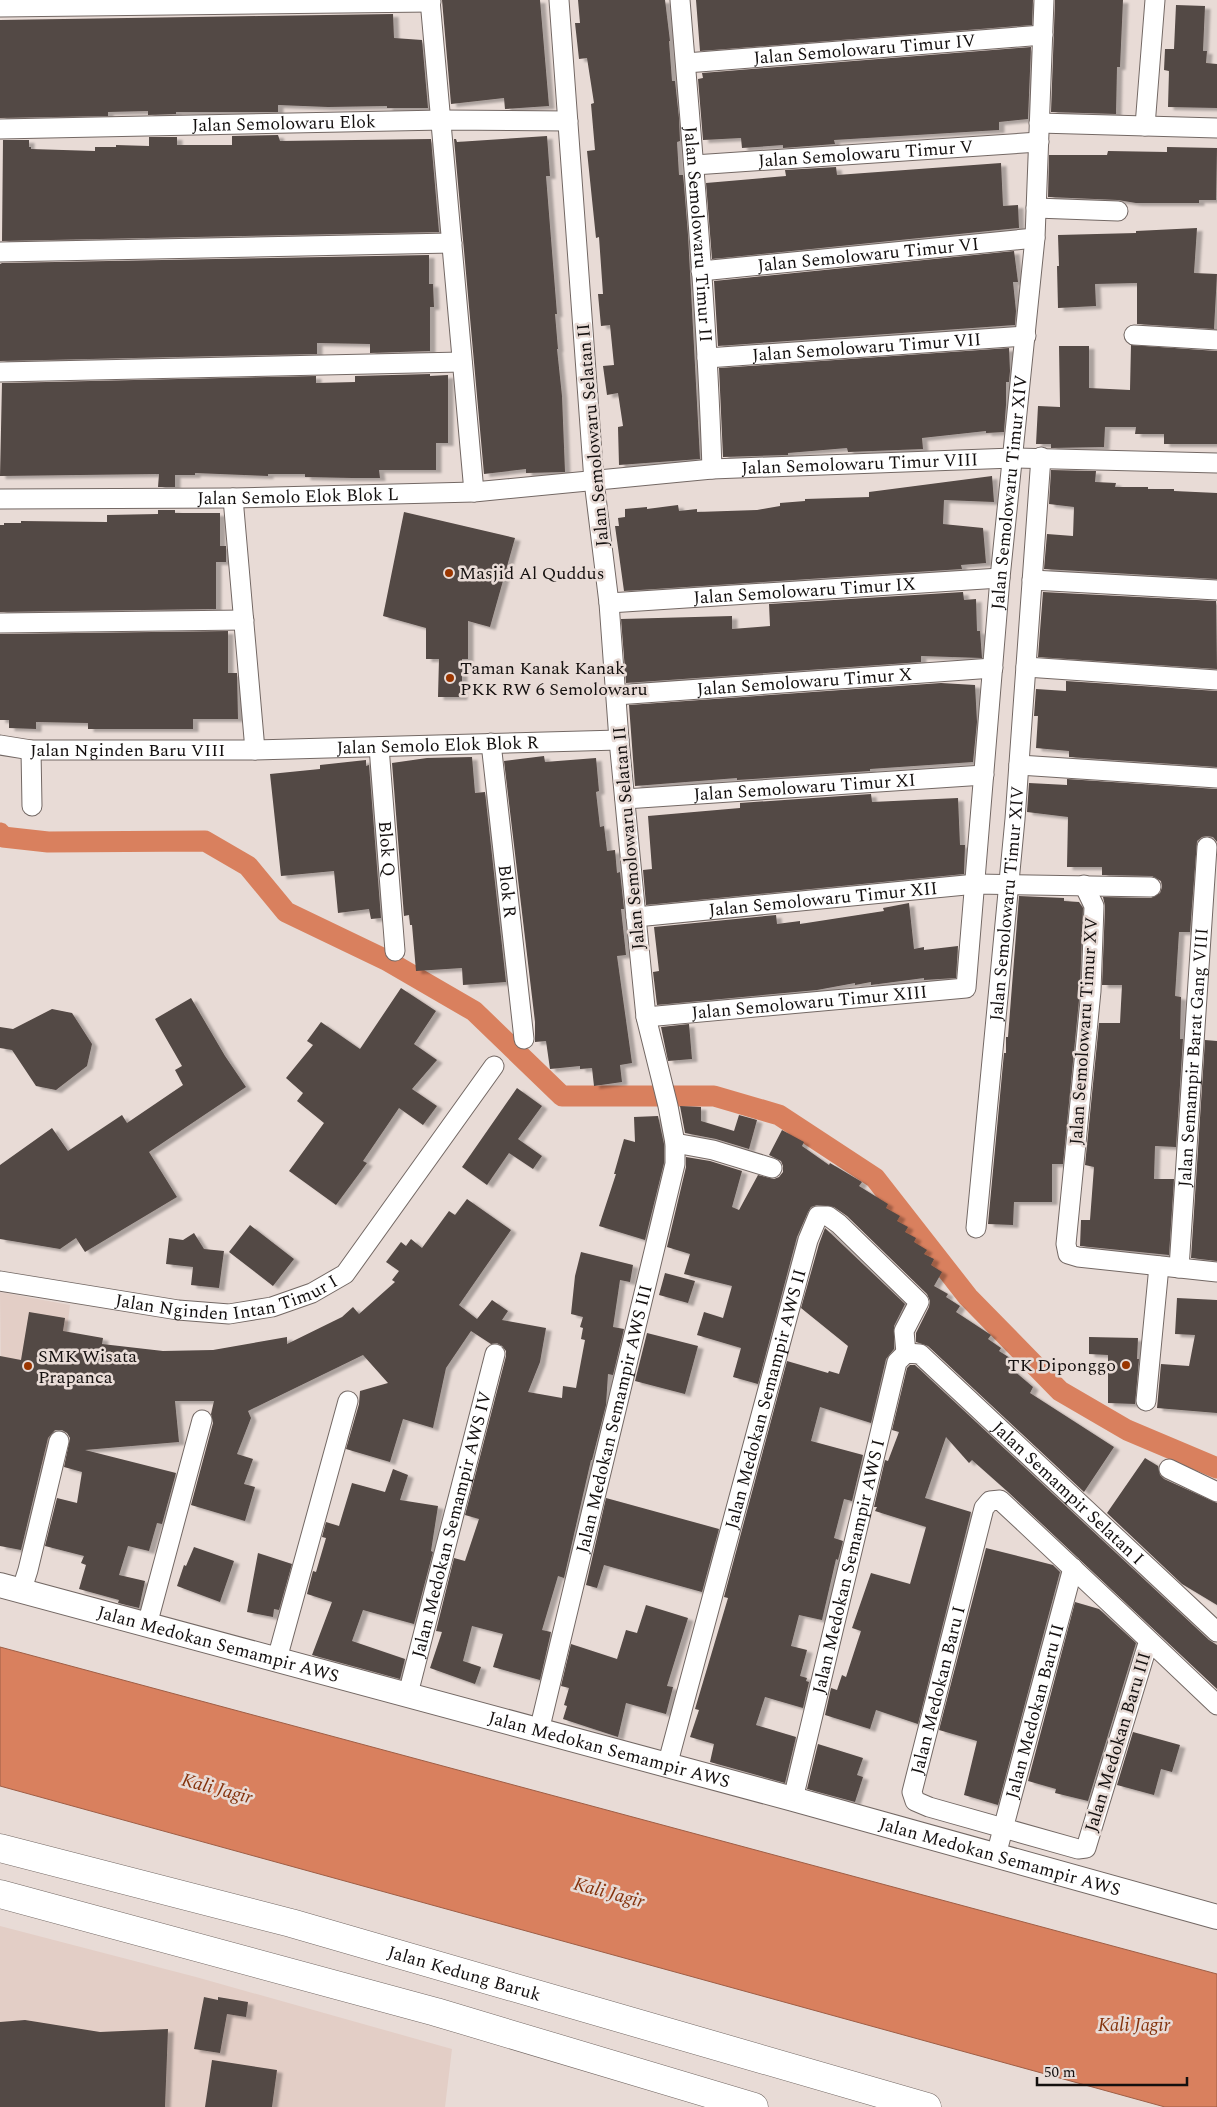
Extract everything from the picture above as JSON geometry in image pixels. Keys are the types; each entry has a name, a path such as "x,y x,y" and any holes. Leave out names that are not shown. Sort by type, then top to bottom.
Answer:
{"main road":[{"name":"Jalan Kedung Baruk","path":"0,1848 300,1925 927,2107"},
{"path":"0,1894 426,2009 754,2107"}],"street":[{"name":"Jalan Semolowaru Selatan II","path":"559,0 594,481 609,603 619,740 636,917 646,1017 668,1106"},
{"name":"Jalan Semolowaru Timur II","path":"680,0 694,165 707,358 712,469"},
{"name":"Jalan Semolowaru Timur XIV","path":"968,983 1000,578 1035,238 1044,0"},
{"path":"1145,126 1154,0"},
{"path":"0,7 26,4 431,1 474,492"},
{"name":"Jalan Semolowaru Timur IV","path":"686,63 1043,35"},
{"name":"Jalan Semolowaru Elok","path":"0,129 442,120 568,121"},
{"path":"1039,123 1217,128"},
{"name":"Jalan Semolowaru Timur V","path":"694,165 1039,142"},
{"path":"1036,208 1118,211"},
{"name":"Jalan Semolowaru Timur VI","path":"701,270 1035,238"},
{"path":"0,252 452,243"},
{"path":"1134,335 1217,340"},
{"name":"Jalan Semolowaru Timur VII","path":"707,358 1026,336"},
{"path":"0,372 462,362"},
{"name":"Jalan Semolowaru Timur VIII","path":"594,481 712,469 1013,458 1217,464"},
{"name":"Jalan Semolowaru Timur XIV","path":"976,1228 1019,765 1041,458"},
{"name":"Jalan Semolo Elok Blok L","path":"0,499 233,498 474,492 594,481"},
{"path":"233,498 255,750"},
{"name":"Jalan Semolowaru Timur IX","path":"609,603 1000,578"},
{"path":"1032,580 1217,590"},
{"path":"0,623 244,620"},
{"path":"1026,667 1217,680"},
{"name":"Jalan Semolowaru Timur X","path":"616,695 993,668"},
{"name":"Jalan Semolo Elok Blok R","path":"255,750 619,740"},
{"name":"Blok R","path":"491,743 524,1039"},
{"name":"Jalan Nginden Baru VIII","path":"0,745 31,750 255,750"},
{"name":"Blok Q","path":"378,747 395,951"},
{"path":"31,750 32,806"},
{"path":"1019,765 1217,778"},
{"name":"Jalan Semolowaru Timur XI","path":"625,799 984,775"},
{"name":"Jalan Semampir Barat Gang VIII","path":"1179,1268 1207,847"},
{"name":"Jalan Semolowaru Timur XII","path":"636,917 976,884 1008,885"},
{"path":"1008,885 1151,887"},
{"name":"Jalan Semolowaru Timur XV","path":"1084,886 1094,906 1091,991 1066,1244 1068,1254 1078,1257 1159,1266"},
{"name":"Jalan Semolowaru Timur XIII","path":"646,1017 963,989 968,983"},
{"name":"Jalan Nginden Intan Timur I","path":"0,1281 178,1310 229,1314 272,1308 312,1293 345,1274 494,1066"},
{"name":"Jalan Medokan Semampir AWS III","path":"539,1731 673,1180 675,1143 668,1106"},
{"path":"675,1143 713,1150 772,1168"},
{"name":"Jalan Medokan Semampir AWS II","path":"667,1766 808,1240 818,1216 828,1216 839,1224 919,1302 904,1331 913,1353"},
{"path":"1146,1401 1159,1266 1217,1272"},
{"name":"Jalan Semampir Selatan I","path":"913,1353 1217,1632"},
{"name":"Jalan Medokan Semampir AWS I","path":"793,1798 897,1362 913,1353"},
{"name":"Jalan Medokan Semampir AWS IV","path":"408,1694 495,1354"},
{"path":"277,1659 348,1401"},
{"path":"147,1624 202,1420"},
{"path":"11,1588 28,1570 59,1441"},
{"path":"1169,1470 1217,1492"},
{"name":"Jalan Medokan Baru I","path":"1004,1827 929,1807 915,1800 912,1792 984,1508 990,1501 1000,1500 1073,1568"},
{"path":"1073,1568 1217,1705"},
{"name":"Jalan Medokan Baru II","path":"996,1855 1073,1568"},
{"name":"Jalan Medokan Semampir AWS","path":"11,1588 408,1694 667,1766 793,1798 1217,1917"},
{"name":"Jalan Medokan Baru III","path":"1004,1827 1078,1849 1086,1848 1149,1640"}],"shaded area":[{"name":"SMK Wisata Prapanca","path":"0,1292 70,1305 66,1338 47,1437 55,1437 49,1466 2,1456"},
{"path":"0,1926 196,1977 452,2049 445,2107 0,2107"}],"water":[{"name":"Kali Jagir","path":"0,1647 1217,1974 1217,2107 1165,2107 0,1786"}],"building":[{"path":"442,0 540,0 549,106 505,109 504,98 451,104"},
{"path":"578,0 665,0 672,81 675,81 679,118 680,141 677,142 679,175 683,175 688,235 700,459 619,465 618,427 623,426 618,393 607,395 603,366 614,365 610,325 601,326 598,294 603,294 599,237 596,238 587,151 595,150 591,104 594,103 587,58 579,59 575,23 580,23"},
{"path":"696,0 1033,0 1032,25 700,51"},
{"path":"1055,0 1123,0 1120,67 1117,67 1116,114 1051,112"},
{"path":"1176,5 1205,6 1203,51 1207,51 1206,63 1217,64 1217,108 1168,107 1169,71 1164,70 1165,49 1174,49"},
{"path":"393,14 394,38 422,40 428,108 278,105 278,112 176,112 176,114 148,115 148,111 108,112 108,116 0,118 0,20"},
{"path":"1031,47 1028,119 999,122 999,130 834,140 835,144 783,148 783,145 742,148 741,138 703,140 698,79 703,78 702,73"},
{"path":"278,135 280,141 431,139 439,232 2,241 3,140 29,140 29,147 31,149 95,151 95,147 116,147 116,145 149,146 149,137 177,137 177,145 232,145 232,136"},
{"path":"547,136 550,176 546,176 557,314 555,314 562,396 565,472 526,473 526,469 484,474 454,139 457,142"},
{"path":"1167,147 1217,148 1216,200 1199,200 1199,203 1136,203 1118,200 1048,197 1049,155 1107,155 1108,151 1167,152"},
{"path":"1001,163 1003,206 1018,205 1019,228 712,259 706,183 786,176 785,170 836,167 837,175"},
{"path":"1197,228 1194,273 1217,274 1214,329 1137,324 1137,283 1095,284 1096,306 1058,308 1058,235 1136,233 1136,231"},
{"path":"1014,251 1018,282 1013,282 1016,311 1015,325 718,346 714,281"},
{"path":"429,255 429,284 433,284 434,307 430,307 430,351 370,353 370,344 317,343 317,354 0,361 0,264 2,263"},
{"path":"1131,345 1217,351 1217,444 1164,444 1164,434 1135,434 1136,427 1105,427 1104,447 1051,448 1051,444 1036,444 1038,406 1060,407 1059,346 1089,346 1089,388 1130,390"},
{"path":"1009,348 1010,371 1009,382 1006,382 1004,432 986,433 986,431 922,438 923,449 848,452 847,448 788,453 788,455 723,457 719,368"},
{"path":"430,374 430,376 448,375 448,443 436,443 436,470 379,470 380,478 305,477 305,474 268,474 268,476 195,473 195,475 175,475 175,487 158,487 159,474 0,476 2,383 316,376 316,383 355,382 355,376"},
{"path":"1051,470 1096,471 1095,482 1116,483 1115,487 1148,487 1148,489 1174,489 1174,491 1217,493 1217,579 1044,569 1047,534 1073,536 1074,507 1049,504"},
{"path":"992,476 994,502 944,500 943,524 983,528 986,563 961,565 962,569 624,591 615,526 619,526 618,518 625,517 625,509 647,507 647,509 678,505 679,511 697,509 697,512 757,510 780,506 780,503 805,501 805,499 869,497 869,492"},
{"path":"158,510 175,510 175,513 220,513 220,546 226,546 226,562 216,562 216,609 0,612 0,525 4,525 4,523 21,523 21,521 107,522 107,515 158,514"},
{"name":"Masjid Al Quddus","path":"404,512 515,538 490,627 468,621 468,659 462,659 462,697 438,697 439,659 426,659 426,628 383,616"},
{"path":"963,592 964,600 976,599 977,631 980,631 982,658 921,656 921,662 626,683 621,619 732,616 732,629 770,626 769,604"},
{"path":"1043,592 1216,601 1217,669 1038,657"},
{"path":"228,631 228,673 237,673 238,719 193,719 193,729 88,729 88,723 36,722 36,729 9,728 9,720 0,720 0,634"},
{"path":"1066,681 1217,691 1217,767 1069,757 1069,751 1036,748 1038,716 1034,716 1036,689 1066,691"},
{"path":"941,683 975,685 977,722 973,762 870,769 870,771 635,786 629,705"},
{"path":"544,756 545,762 596,758 599,791 596,792 600,827 604,826 607,851 615,850 617,873 620,872 624,909 621,909 626,955 617,956 632,1063 620,1065 622,1082 594,1086 592,1068 580,1069 580,1066 550,1069 546,1041 535,1042 535,1022 504,761"},
{"path":"472,757 475,793 485,792 506,982 463,985 462,968 416,971 412,925 410,925 409,915 404,916 392,763 427,758"},
{"path":"366,760 366,766 369,765 381,918 371,919 369,909 338,913 334,871 281,876 270,774 320,769 320,765"},
{"path":"1067,779 1217,789 1217,842 1213,837 1207,836 1197,841 1190,932 1179,932 1175,996 1181,997 1180,1039 1183,1039 1176,1147 1155,1146 1154,1179 1174,1179 1169,1255 1080,1246 1081,1220 1090,1220 1094,1167 1085,1165 1099,1023 1120,1023 1122,985 1102,985 1105,906 1103,897 1151,898 1160,893 1162,887 1161,881 1152,876 1102,875 1102,867 1067,867 1068,817 1027,812 1029,783 1067,785"},
{"path":"871,794 872,802 958,798 960,845 965,845 964,874 646,905 643,870 652,869 648,816 740,808 740,803"},
{"path":"1019,896 1064,898 1064,901 1079,902 1083,908 1080,990 1063,1164 1052,1164 1052,1202 1014,1202 1013,1225 988,1224 1004,1053 1006,1053 1006,1037 1008,1037"},
{"path":"909,903 914,949 924,947 924,950 958,946 956,978 924,980 924,978 871,985 871,982 855,985 855,983 817,990 657,1005 653,972 659,971 654,927 776,915 777,924 800,921 800,924 884,911 883,908"},
{"path":"401,988 436,1011 414,1044 437,1060 412,1089 437,1106 423,1125 399,1108 363,1161 367,1163 336,1205 289,1171 324,1123 297,1101 303,1093 286,1078 313,1045 307,1041 321,1022 360,1049"},
{"path":"191,998 225,1056 246,1087 149,1152 177,1197 85,1252 76,1238 60,1249 0,1239 0,1165 52,1128 68,1151 122,1115 127,1123 183,1085 175,1070 182,1066 155,1019"},
{"path":"52,1009 72,1013 92,1044 87,1066 56,1090 36,1086 12,1050 0,1048 0,1027 13,1029"},
{"path":"689,1024 692,1059 668,1061 661,1027"},
{"path":"1205,1040 1217,1041 1217,1261 1191,1258"},
{"path":"517,1088 542,1106 518,1139 542,1156 533,1169 509,1153 487,1185 462,1167"},
{"path":"680,1106 701,1107 701,1121 734,1131 739,1115 757,1120 749,1149 716,1139 685,1133"},
{"path":"658,1116 664,1144 664,1163 645,1240 599,1226 616,1174 614,1174 624,1139 635,1142 634,1117"},
{"path":"782,1130 804,1142 802,1146 829,1165 830,1163 862,1182 859,1186 888,1204 886,1208 900,1216 897,1221 908,1227 905,1232 916,1238 914,1242 927,1250 924,1254 934,1259 931,1265 942,1272 934,1286 948,1294 946,1297 960,1306 956,1312 991,1335 988,1339 1001,1348 999,1351 1010,1358 1006,1364 1033,1387 1030,1393 1114,1447 1084,1492 928,1346 916,1342 916,1333 929,1307 930,1301 927,1294 847,1216 834,1207 817,1205 811,1207 797,1237 758,1384 733,1377 741,1348 697,1335 704,1312 723,1318 732,1286 684,1274 690,1254 667,1247 686,1167 686,1157 710,1161 742,1171 732,1207 739,1210 758,1175 774,1179 783,1172 781,1161 769,1155"},
{"path":"467,1199 511,1230 459,1305 477,1319 492,1300 508,1311 502,1320 546,1328 540,1362 528,1392 562,1398 563,1386 576,1388 585,1340 581,1339 583,1328 580,1327 583,1317 571,1314 575,1276 581,1252 633,1265 630,1282 620,1280 613,1327 624,1329 613,1375 608,1374 606,1405 591,1460 564,1578 558,1576 542,1630 551,1632 540,1680 493,1667 503,1634 472,1626 463,1661 481,1667 475,1684 430,1668 442,1632 436,1631 454,1558 465,1561 479,1519 465,1515 506,1356 506,1351 502,1346 497,1343 491,1344 471,1331 446,1368 433,1428 403,1419 390,1462 346,1449 359,1404 360,1391 388,1383 363,1355 248,1411 251,1418 237,1454 253,1459 244,1484 255,1487 245,1521 191,1505 213,1423 211,1414 214,1401 175,1401 179,1442 85,1450 176,1473 162,1524 157,1523 149,1551 128,1546 119,1575 145,1581 139,1608 118,1603 119,1600 79,1589 86,1565 81,1563 84,1556 45,1546 57,1498 77,1503 82,1472 64,1467 70,1438 62,1430 55,1430 48,1438 21,1550 0,1546 0,1356 21,1360 29,1312 65,1318 63,1331 103,1338 102,1344 163,1351 213,1350 287,1337 287,1344 342,1317 353,1307 359,1314 395,1282 392,1280 399,1271 386,1262 401,1242 406,1246 411,1239 422,1248 449,1211 455,1215"},
{"path":"250,1225 294,1259 273,1286 229,1252"},
{"path":"825,1228 905,1304 894,1326 894,1349 886,1359 871,1423 820,1407 811,1441 863,1455 852,1501 844,1499 834,1538 843,1541 838,1560 836,1559 822,1620 799,1615 791,1646 807,1650 800,1676 807,1678 806,1681 809,1682 803,1708 765,1697 756,1725 796,1737 785,1783 710,1762 714,1744 690,1737 699,1710 695,1709 728,1598 724,1597 787,1361 828,1373 829,1371 839,1374 848,1346 801,1308"},
{"path":"194,1233 204,1249 224,1251 219,1288 191,1285 193,1267 166,1264 169,1238 183,1240"},
{"path":"665,1273 695,1281 688,1303 659,1295"},
{"path":"1177,1298 1217,1300 1217,1413 1157,1408 1161,1364 1189,1366 1195,1335 1175,1334"},
{"path":"647,1333 698,1346 685,1394 635,1381"},
{"path":"1089,1337 1138,1338 1137,1359 1139,1359 1135,1404 1108,1403 1108,1355 1089,1354"},
{"path":"910,1365 915,1365 1209,1640 1217,1645 1217,1689 1008,1492 972,1460 969,1463 946,1437 925,1498 971,1512 918,1724 876,1710 870,1729 825,1715 831,1688 837,1690 842,1675 846,1677 861,1631 852,1628 871,1573 910,1584 926,1527 875,1511 877,1507 874,1507 885,1460 888,1461 899,1432 892,1430 907,1368"},
{"path":"1145,1458 1158,1466 1160,1475 1164,1479 1217,1503 1217,1605 1182,1584 1107,1513"},
{"path":"393,1469 408,1475 400,1500 438,1506 431,1551 433,1552 414,1624 363,1610 352,1641 405,1659 400,1679 312,1655 332,1602 307,1594 313,1571 316,1572 326,1538 322,1537 326,1522 339,1526 352,1483 385,1492"},
{"path":"606,1498 719,1529 702,1592 604,1565 597,1588 586,1585"},
{"path":"194,1547 234,1561 220,1602 177,1586 184,1565 186,1566"},
{"path":"986,1548 1053,1565 1060,1572 998,1805 964,1795 977,1741 939,1730"},
{"path":"258,1553 292,1564 279,1610 274,1609 273,1617 247,1612"},
{"path":"1075,1602 1099,1609 1136,1643 1088,1801 1055,1793 1056,1789 1028,1781"},
{"path":"646,1605 688,1618 667,1686 673,1687 666,1714 626,1703 618,1737 563,1719 567,1706 564,1705 569,1688 561,1686 571,1644 617,1659 626,1630 637,1633"},
{"path":"1133,1732 1180,1745 1172,1772 1161,1769 1154,1795 1117,1785"},
{"path":"818,1744 863,1758 857,1775 863,1777 855,1802 807,1789"},
{"path":"204,1997 218,2000 218,1997 248,2002 246,2017 227,2014 220,2053 194,2049"},
{"path":"25,2020 100,2032 168,2029 165,2107 0,2107 0,2022"},
{"path":"212,2060 277,2070 272,2107 205,2107"}],"waterway":[{"path":"0,833 3,837 48,842 205,841 248,866 286,912 386,960 474,1011 562,1096 714,1096 779,1115 875,1178 968,1297 1060,1391 1127,1430 1217,1468"}],"place":[{"name":"Masjid Al Quddus","path":"449,573"},
{"name":"Taman Kanak Kanak PKK RW 6 Semolowaru","path":"450,678"},
{"name":"TK Diponggo","path":"1126,1365"},
{"name":"SMK Wisata Prapanca","path":"28,1366"}]}
